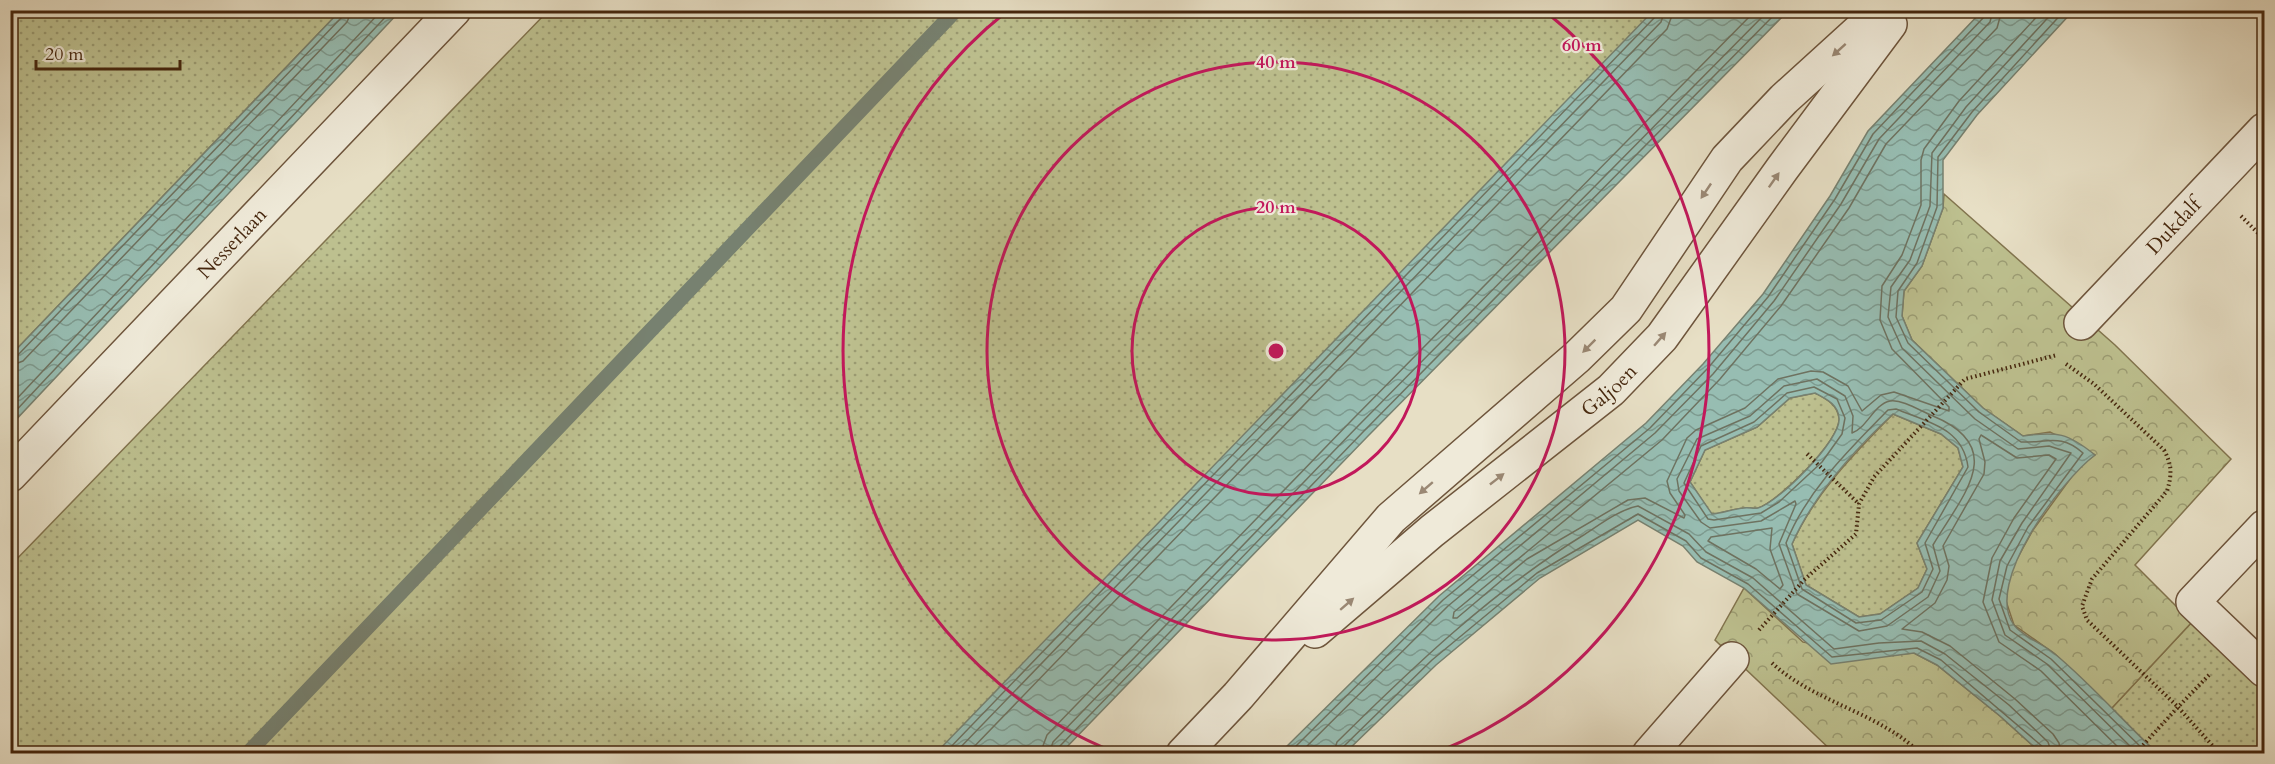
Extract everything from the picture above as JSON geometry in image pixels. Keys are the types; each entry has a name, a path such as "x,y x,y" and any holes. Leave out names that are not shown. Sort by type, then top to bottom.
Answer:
{"street":[{"name":"Nesserlaan","path":"10,475 454,10"},
{"name":"Galjoen","path":"1183,753 1238,696 1391,518 1577,357 1626,309 1727,159 1784,99 1882,10"},
{"name":"Galjoen","path":"1238,696 1432,531 1611,390 1662,337 1782,169 1900,10"},
{"name":"Dukdalf","path":"2081,323 2265,130"},
{"path":"2265,526 2193,602 2265,670"},
{"path":"1649,753 1732,659"}],"path":[{"path":"1762,627 1805,579 1856,534 1859,504 1874,477 1965,379 2056,356 2081,323"},
{"path":"2056,356 2094,384 2164,450 2170,460 2172,476 2166,491 2092,579 2082,606 2087,620 2178,708 2220,753"},
{"path":"1807,454 1859,504"},
{"path":"2135,753 2238,645"},
{"path":"1766,657 1790,680 1904,737 1921,753"}],"green space":[{"path":"11,11 340,11 11,355"},
{"path":"548,11 1654,11 943,753 11,753 10,566"},
{"path":"1944,194 2115,345 2231,459 2135,565 2192,622 2111,709 2055,654 2014,625 2005,598 2012,568 2033,530 2078,468 2095,455 2050,432 2023,436 1983,408 1912,340 1902,316 1904,291 1922,266 1943,208"},
{"path":"1815,393 1833,406 1839,418 1837,428 1820,454 1793,482 1767,503 1758,508 1740,508 1712,515 1690,482 1705,450 1757,427 1790,398"},
{"path":"1893,414 1941,434 1958,448 1963,467 1917,543 1927,569 1918,588 1880,614 1859,617 1806,585 1792,544 1801,525 1824,491 1850,459"},
{"path":"1744,588 1803,642 1880,656 1914,653 1937,665 2041,753 1834,753 1715,640"},
{"path":"2192,622 2264,692 2264,753 2157,753 2111,709"}],"water":[{"path":"340,11 400,11 11,425 11,355"},
{"path":"1653,11 1788,11 1368,436 1061,753 936,753"},
{"path":"1982,11 2073,11 1977,115 1943,160 1943,208 1922,266 1904,291 1902,316 1912,340 1983,408 2023,436 2062,435 2095,455 2064,486 2030,534 2017,559 2009,584 2007,607 2018,629 2050,650 2068,666 2157,753 2041,753 1937,665 1914,653 1831,664 1744,588 1697,562 1683,546 1638,520 1540,578 1436,665 1345,753 1280,753 1439,596 1646,423 1703,364 1763,294 1830,196 1868,131","holes":["1815,393 1834,406 1839,418 1837,428 1820,454 1793,483 1767,504 1758,508 1712,514 1690,482 1705,450 1757,427 1790,398","1893,414 1941,434 1958,448 1963,467 1917,543 1927,569 1918,588 1880,614 1859,617 1806,585 1792,544 1811,508 1836,474"]}],"waterway":[{"path":"247,754 956,10"}]}
